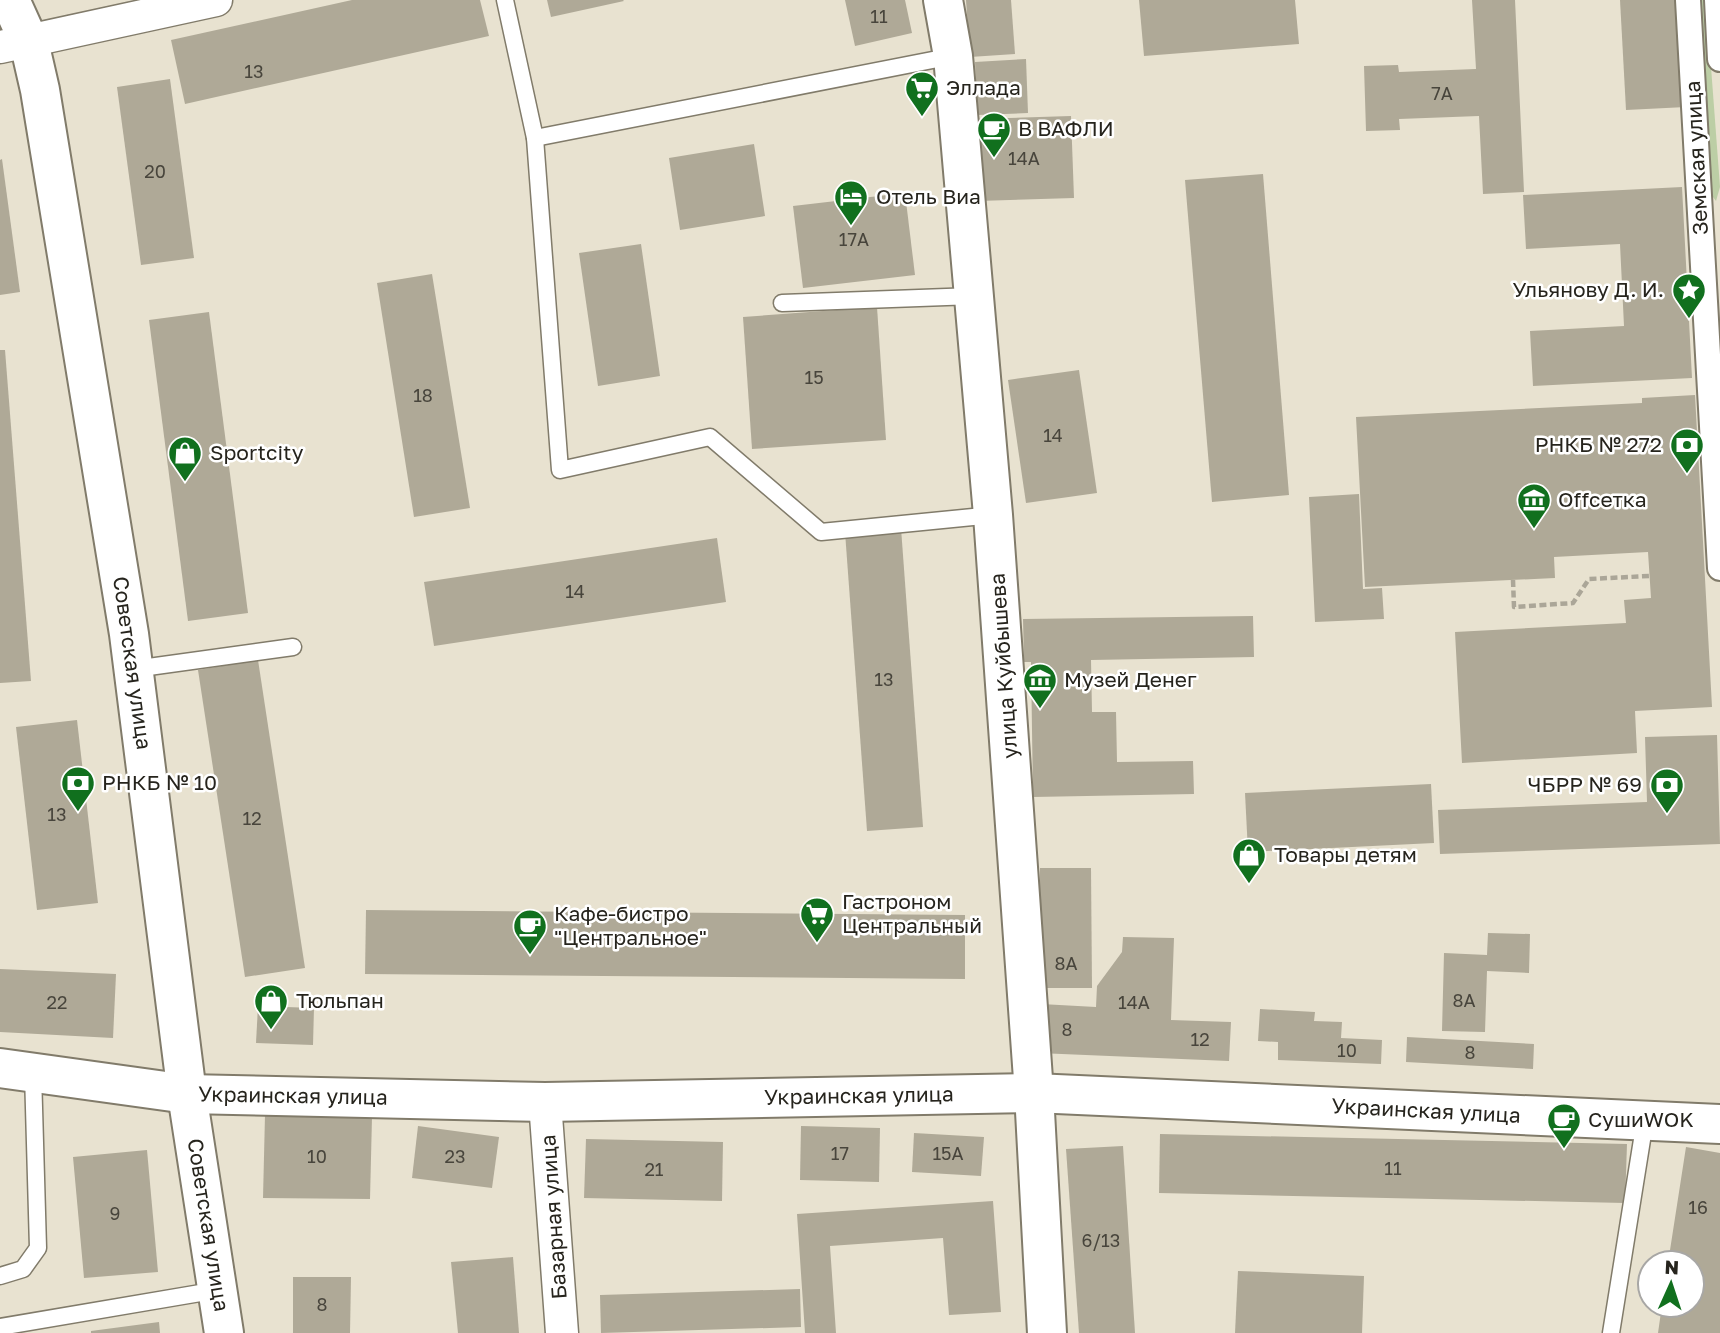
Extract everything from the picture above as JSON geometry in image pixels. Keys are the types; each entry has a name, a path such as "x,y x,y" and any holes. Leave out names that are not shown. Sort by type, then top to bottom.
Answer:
{"main road":[{"name":"Советская улица","path":"10,0 15,45 40,89 134,669 187,1094 224,1333"},
{"name":"улица Куйбышева","path":"943,0 953,56 993,514 1034,1093 1047,1333"},
{"name":"Украинская улица","path":"16,1070 187,1094 545,1102 1034,1093 1720,1124"}],"street":[{"path":"15,45 216,0"},
{"name":"Земская улица","path":"1688,0 1711,232 1720,568"},
{"name":"Земская улица","path":"1717,0 1720,59"},
{"name":"Базарная улица","path":"545,1102 562,1333"}],"lane":[{"path":"505,0 536,138 560,470 710,438 821,532 993,514"},
{"path":"536,138 953,56"},
{"path":"782,303 974,296"},
{"path":"134,669 293,647"},
{"path":"0,1276 23,1269 38,1248 16,1070"},
{"path":"1611,1333 1645,1121"},
{"path":"0,1327 218,1290"}],"path":[{"path":"1513,580 1514,607 1573,603 1589,579 1649,576"}],"green space":[{"path":"1698,0 1706,0 1720,187 1716,201 1710,193"}],"building":[{"path":"352,0 480,0 489,36 185,104 171,40"},
{"path":"547,0 623,0 624,1 551,17"},
{"path":"845,0 905,0 912,33 855,46"},
{"path":"966,0 1011,0 1015,54 970,57"},
{"path":"1139,0 1295,0 1299,44 1144,56"},
{"path":"1472,0 1515,0 1524,192 1483,194 1479,116 1399,119 1400,130 1366,131 1364,66 1398,65 1399,72 1476,69"},
{"path":"1620,0 1680,0 1686,107 1626,110"},
{"path":"1026,59 1028,113 977,115 975,62"},
{"path":"170,79 194,258 141,265 117,87"},
{"path":"1071,116 1074,198 978,201 975,119"},
{"path":"754,144 765,216 680,230 669,158"},
{"path":"2,159 20,292 0,295 0,160"},
{"path":"1263,174 1289,495 1212,502 1185,180"},
{"path":"1682,187 1692,378 1533,386 1530,331 1624,326 1620,244 1526,249 1523,195"},
{"path":"905,193 915,275 803,288 793,206"},
{"path":"641,244 660,376 598,386 579,253"},
{"path":"432,274 470,508 414,517 377,283"},
{"path":"877,307 886,440 752,449 743,317"},
{"path":"209,312 248,613 188,621 149,320"},
{"path":"0,350 5,350 31,681 0,683"},
{"path":"1079,370 1097,493 1026,503 1008,380"},
{"path":"1695,395 1712,707 1635,711 1637,753 1462,763 1455,632 1626,623 1624,600 1651,598 1648,552 1554,557 1555,578 1365,587 1356,417 1642,403 1642,398"},
{"path":"1359,494 1363,589 1382,588 1384,619 1315,622 1309,497"},
{"path":"901,528 923,827 867,831 845,532"},
{"path":"717,538 726,602 434,646 424,582"},
{"path":"1253,616 1254,657 1091,660 1092,712 1116,712 1117,762 1193,761 1194,794 1033,797 1031,662 1024,662 1023,619"},
{"path":"258,660 305,968 245,977 198,670"},
{"path":"77,720 98,903 37,910 16,727"},
{"path":"1717,735 1720,844 1440,854 1438,810 1647,802 1645,737"},
{"path":"1431,784 1434,843 1248,852 1245,793"},
{"path":"1040,868 1091,868 1092,988 1039,988"},
{"path":"366,910 965,915 965,979 365,974"},
{"path":"1488,933 1530,934 1529,973 1487,971 1485,1032 1442,1031 1444,953 1487,955"},
{"path":"1123,937 1174,938 1171,1020 1231,1022 1229,1061 1038,1053 1041,1004 1096,1007 1097,986 1122,952"},
{"path":"0,969 116,974 113,1038 0,1032"},
{"path":"258,1006 314,1008 313,1045 256,1043"},
{"path":"1260,1009 1315,1012 1314,1021 1342,1022 1341,1038 1382,1040 1381,1064 1278,1060 1278,1042 1258,1041"},
{"path":"1407,1037 1534,1044 1533,1069 1406,1062"},
{"path":"265,1115 372,1117 370,1199 263,1198"},
{"path":"418,1126 499,1137 492,1188 412,1178"},
{"path":"801,1126 880,1128 879,1182 800,1180"},
{"path":"914,1133 984,1137 981,1176 912,1172"},
{"path":"1160,1134 1627,1144 1625,1203 1159,1193"},
{"path":"586,1139 723,1142 722,1201 584,1198"},
{"path":"1123,1146 1135,1333 1079,1333 1066,1149"},
{"path":"1686,1147 1720,1153 1720,1333 1658,1333 1660,1319 1706,1319 1706,1249 1670,1249"},
{"path":"147,1150 158,1272 84,1278 73,1157"},
{"path":"993,1201 1001,1312 949,1315 943,1238 830,1246 836,1333 805,1333 797,1214"},
{"path":"513,1257 519,1333 458,1333 451,1262"},
{"path":"1238,1271 1364,1276 1362,1333 1235,1333"},
{"path":"293,1277 351,1277 350,1333 293,1333"},
{"path":"800,1289 801,1327 601,1333 600,1295"},
{"path":"159,1322 160,1333 91,1333 91,1331"}],"place":[{"name":"Эллада","path":"922,118"},
{"name":"В ВАФЛИ","path":"994,159"},
{"name":"Отель Виа","path":"851,227"},
{"name":"Ульянову Д. И.","path":"1689,320"},
{"name":"РНКБ № 272","path":"1687,475"},
{"name":"Sportcity","path":"185,483"},
{"name":"Offсетка","path":"1534,530"},
{"name":"Музей Денег","path":"1040,710"},
{"name":"РНКБ № 10","path":"78,813"},
{"name":"ЧБРР № 69","path":"1667,815"},
{"name":"Товары детям","path":"1249,885"},
{"name":"Гастроном Центральный","path":"817,944"},
{"name":"Кафе‐бистро \"Центральное\"","path":"530,956"},
{"name":"Тюльпан","path":"271,1031"},
{"name":"СушиWOK","path":"1564,1150"}]}
